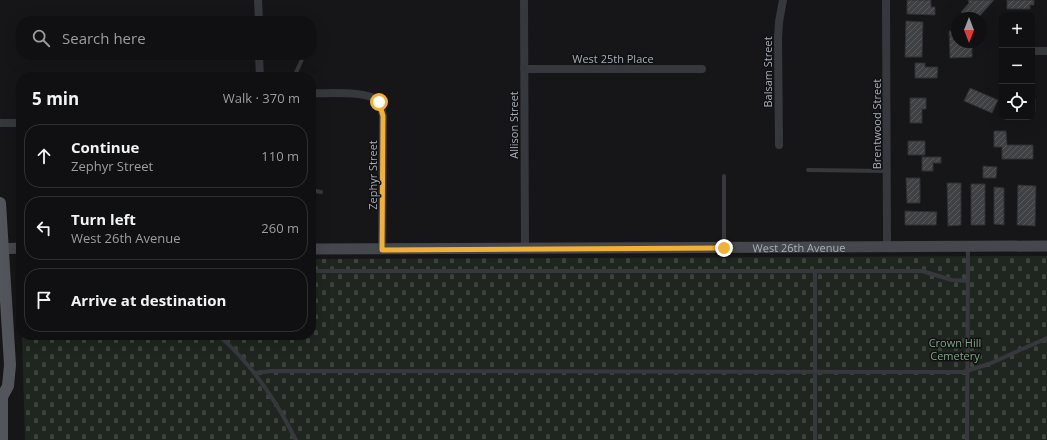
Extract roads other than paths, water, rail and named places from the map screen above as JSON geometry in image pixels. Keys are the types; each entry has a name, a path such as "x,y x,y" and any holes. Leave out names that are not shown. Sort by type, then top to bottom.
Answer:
{"main road":[{"path":"0,203 10,365 8,386 1,395 2,440"}],"street":[{"path":"258,0 259,16"},
{"name":"Allison Street","path":"524,0 525,249"},
{"name":"Balsam Street","path":"779,145 778,22 783,0"},
{"name":"Brentwood Street","path":"886,0 887,247"},
{"path":"1035,51 1047,51"},
{"path":"259,60 260,72"},
{"name":"West 25th Place","path":"524,69 702,69"},
{"name":"Zephyr Street","path":"316,93 359,94 370,96 379,102 383,116 382,250"},
{"path":"0,123 16,123"},
{"name":"West 26th Avenue","path":"316,249 382,250 1047,246"},
{"path":"2,249 16,248"}],"lane":[{"path":"296,72 302,60"},
{"path":"808,170 887,171"},
{"path":"724,176 724,248"},
{"path":"316,191 320,192"},
{"path":"967,440 968,247"},
{"path":"316,271 922,271 952,280 968,281"},
{"path":"815,271 815,440"},
{"path":"254,373 271,371 968,371 989,364 1047,338"},
{"path":"223,340 254,373 270,395 296,440"}],"park label":[{"name":"Crown Hill Cemetery","path":"955,348"}]}
